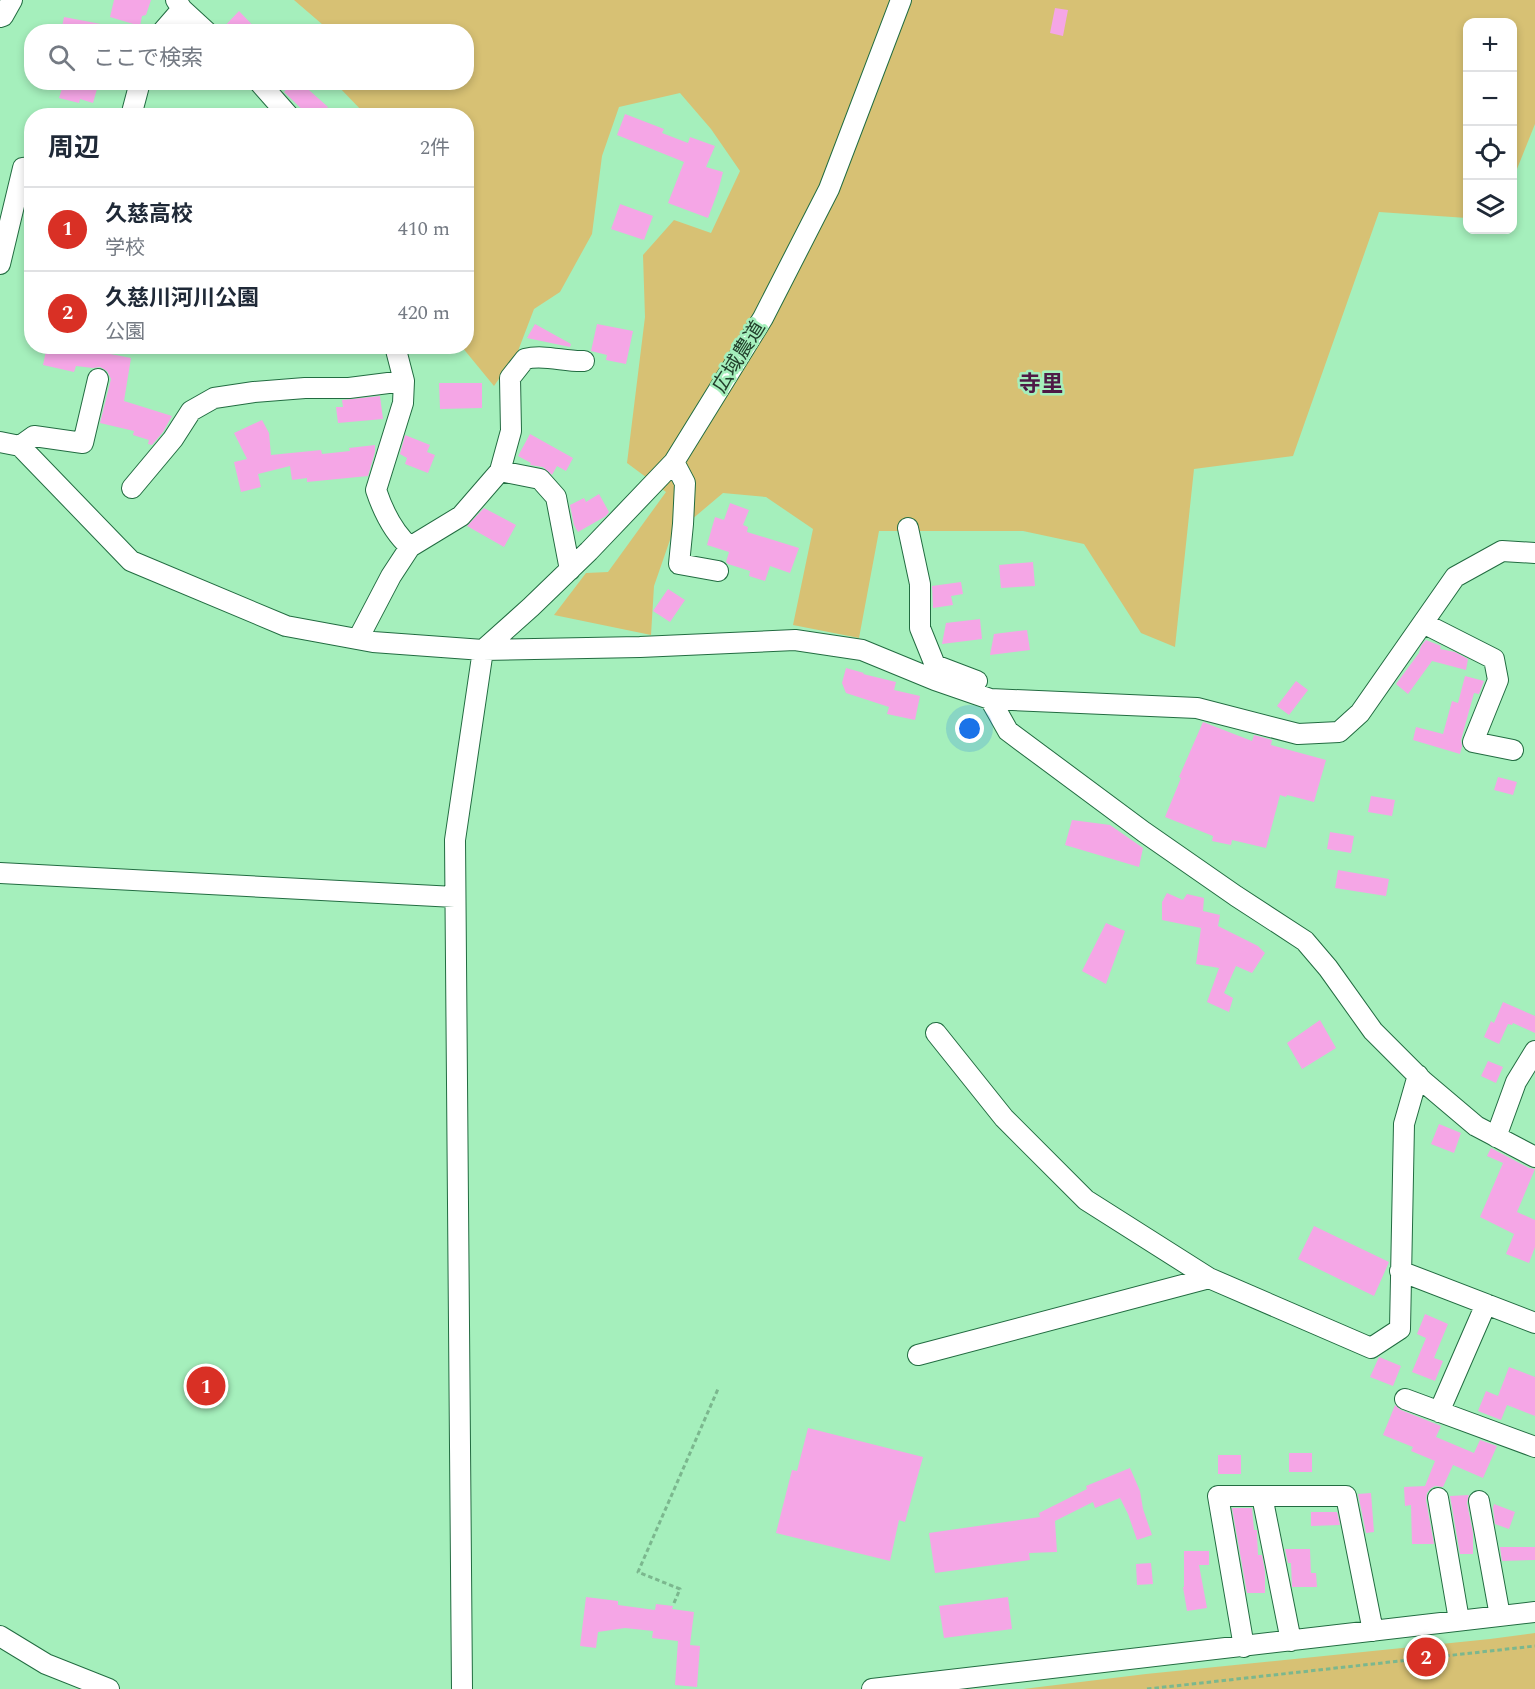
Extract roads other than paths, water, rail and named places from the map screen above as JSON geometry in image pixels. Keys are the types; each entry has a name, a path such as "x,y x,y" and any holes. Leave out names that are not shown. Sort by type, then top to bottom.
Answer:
{"street":[{"path":"0,17 3,16 12,0"},
{"name":"広域農道","path":"483,650 570,570 674,462 763,318 829,189 901,0"},
{"path":"167,24 179,5 199,24"},
{"path":"133,108 138,90"},
{"path":"266,90 282,108"},
{"path":"0,264 24,168"},
{"path":"398,354 404,381 403,403 376,490 380,504 399,537 410,547"},
{"path":"358,639 410,547 461,516 500,471 511,431 510,378 525,359 535,356 568,362 584,361"},
{"path":"20,446 34,436 83,443 98,379"},
{"path":"132,488 173,439 191,411 214,398 254,392 305,388 349,388 404,381"},
{"path":"0,442 20,446 131,561 286,626 373,642 483,650 640,647 795,640 862,650 935,680 990,699 1197,708 1298,734 1339,732 1360,712 1455,577 1502,551 1535,553"},
{"path":"674,462 685,483 679,564 718,571"},
{"path":"500,471 540,479 556,497 570,570"},
{"path":"908,528 920,584 920,628 935,664 996,689 1048,692 1065,702"},
{"path":"1423,623 1494,659 1498,680 1473,742 1513,750"},
{"path":"462,1689 455,840 483,650"},
{"path":"990,699 1008,731 1144,832 1305,941 1328,968 1373,1031 1418,1075 1476,1126 1535,1157"},
{"path":"0,873 455,897"},
{"path":"936,1033 1004,1118 1086,1200 1209,1278 1371,1348 1400,1329 1404,1124 1418,1075"},
{"path":"1496,1137 1516,1082 1535,1051"},
{"path":"1400,1271 1535,1323"},
{"path":"918,1355 1209,1278"},
{"path":"1439,1412 1485,1304"},
{"path":"1406,1399 1535,1448"},
{"path":"1244,1647 1218,1496 1346,1496 1373,1631"},
{"path":"1262,1496 1291,1641"},
{"path":"1438,1498 1460,1620"},
{"path":"1479,1501 1500,1616"},
{"path":"872,1689 1535,1612"},
{"path":"0,1636 46,1664 109,1689"}],"place":[{"name":"久慈高校","path":"206,1386"},
{"name":"久慈川河川公園","path":"1426,1657"}],"district":[{"name":"寺里","path":"1041,384"}]}
